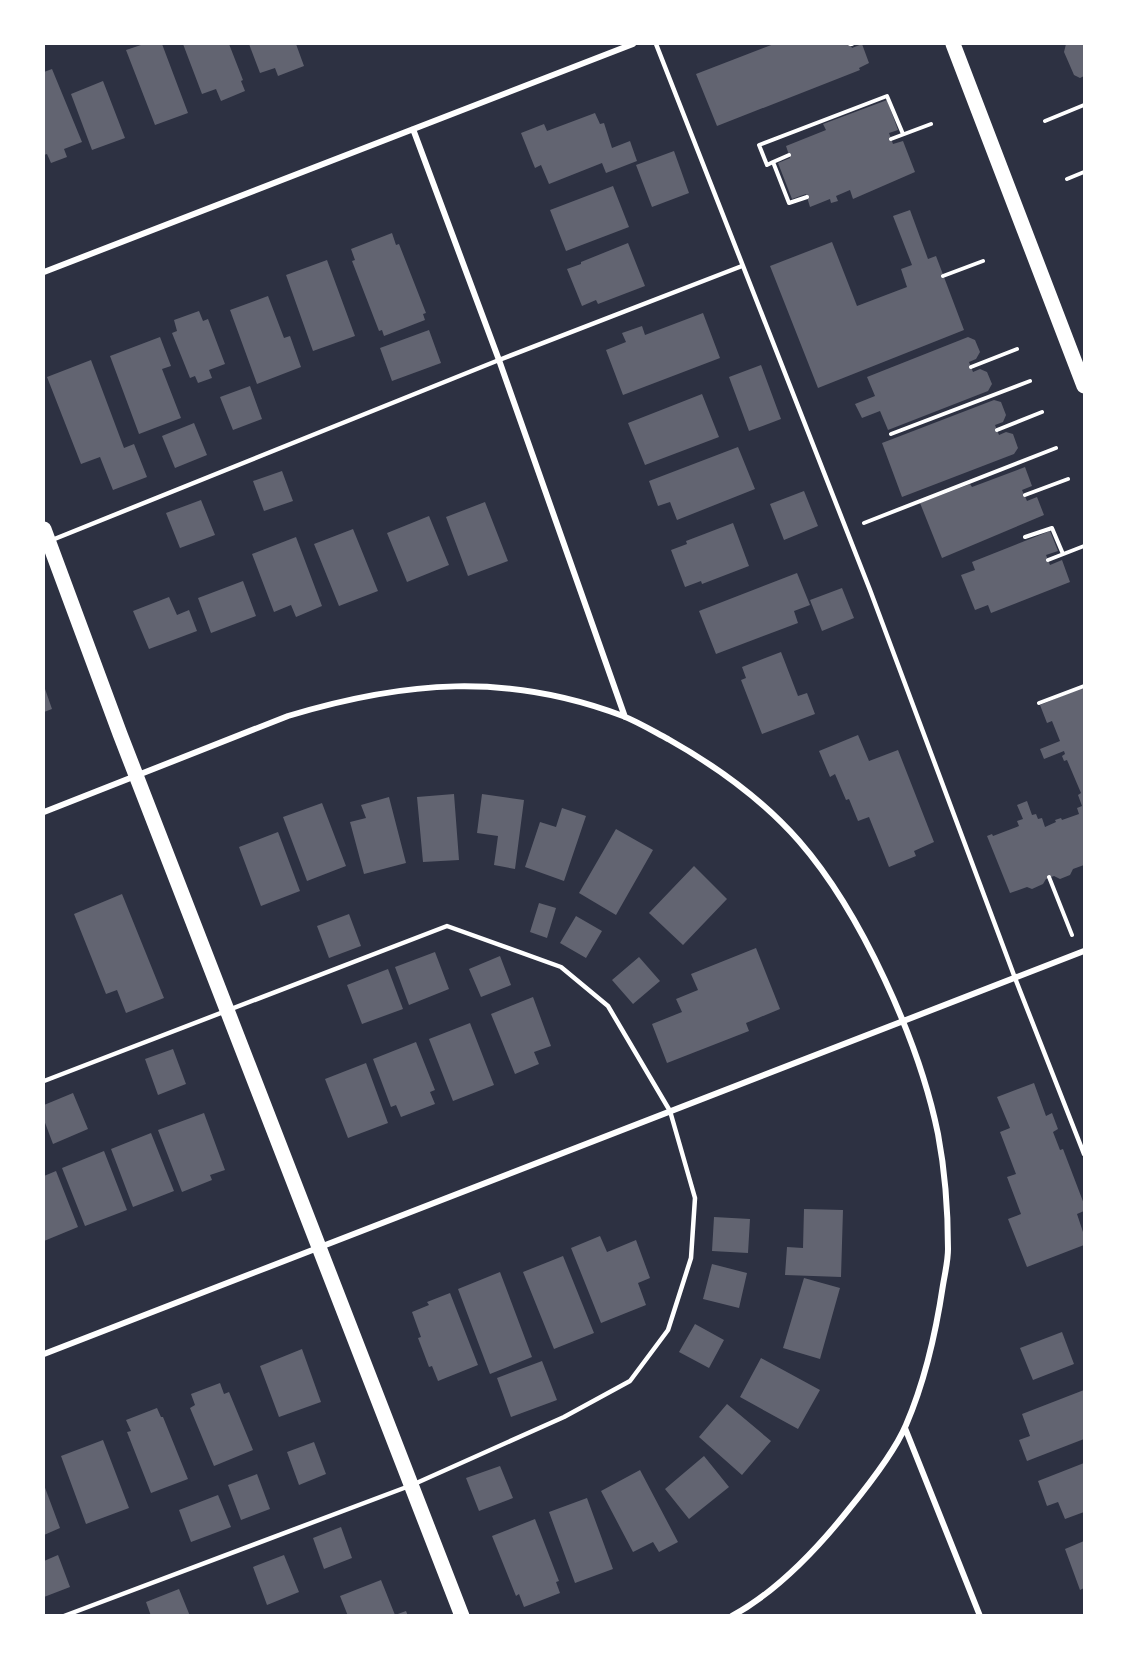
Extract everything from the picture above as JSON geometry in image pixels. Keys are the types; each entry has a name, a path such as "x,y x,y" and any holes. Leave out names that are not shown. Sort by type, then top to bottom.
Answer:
{"main road":[{"path":"953,44 1084,386"},
{"path":"45,538 462,1616"}],"street":[{"path":"44,272 633,44"},
{"path":"413,129 499,360 625,717"},
{"path":"44,812 288,716 318,707 366,695 424,687 485,685 537,693 589,705 625,717 705,761 761,802 799,841 832,884 856,926 902,1021 922,1076 938,1133 946,1188 948,1252 940,1306 929,1356 905,1428 866,1488 821,1543 752,1605 732,1616"},
{"path":"44,1354 1082,952"},
{"path":"905,1428 980,1616"}],"lane":[{"path":"656,44 846,530 1084,1154"},
{"path":"45,538 742,266"},
{"path":"44,1081 447,926 561,967 608,1006 670,1111 694,1198 691,1258 668,1330 630,1381 564,1417 412,1485 63,1616"}],"path":[{"path":"789,155 767,165 759,145 887,96 903,134"},
{"path":"1045,121 1084,105"},
{"path":"891,139 931,124"},
{"path":"773,162 789,203 807,197"},
{"path":"1067,179 1084,172"},
{"path":"943,276 983,261"},
{"path":"971,367 1017,349"},
{"path":"891,434 1030,381"},
{"path":"997,430 1042,412"},
{"path":"846,530 1056,448"},
{"path":"1025,495 1068,479"},
{"path":"1025,537 1052,528 1063,554"},
{"path":"1048,560 1084,546"},
{"path":"1039,704 1084,686"},
{"path":"1049,877 1082,952"}],"building":[{"path":"144,44 162,44 188,113 155,125 126,50"},
{"path":"183,44 229,44 245,91 221,101 216,89 202,94"},
{"path":"249,44 296,44 304,66 278,76 275,68 260,73"},
{"path":"774,44 850,44 852,48 862,44 869,63 859,68 860,70 717,126 696,74"},
{"path":"1066,44 1084,44 1084,76 1080,78 1074,75 1064,52"},
{"path":"52,69 82,142 64,149 67,157 51,163 47,154 44,155 44,72"},
{"path":"103,81 125,138 92,150 71,94"},
{"path":"887,100 898,130 889,133 893,144 903,141 915,172 853,199 850,190 836,196 838,201 831,203 830,199 810,207 806,194 792,199 778,163 790,158 786,146 826,130 823,124"},
{"path":"595,113 600,124 604,123 612,148 630,141 637,161 606,173 602,163 549,184 541,165 535,168 521,133 544,124 547,131"},
{"path":"674,151 689,193 652,207 636,165"},
{"path":"613,186 629,227 566,251 550,210"},
{"path":"910,210 928,259 936,256 964,330 818,388 770,266 832,242 857,306 907,287 901,269 912,265 893,216"},
{"path":"392,233 396,245 399,244 426,313 423,314 425,320 384,336 382,330 379,331 352,261 355,260 351,249"},
{"path":"628,243 645,286 598,304 596,300 582,306 567,269"},
{"path":"327,260 355,336 313,351 286,275"},
{"path":"268,296 284,338 290,336 301,367 257,384 230,310"},
{"path":"199,311 203,321 208,319 225,364 209,370 212,378 198,383 195,376 190,378 172,333 177,331 174,320"},
{"path":"703,313 720,358 623,395 606,350 626,342 622,333 642,326 645,335"},
{"path":"429,330 441,363 392,381 380,348"},
{"path":"160,337 171,366 162,369 181,418 139,434 110,356"},
{"path":"968,337 975,340 980,352 976,359 969,362 973,372 980,369 987,372 992,384 988,391 888,430 880,411 862,418 855,404 875,396 867,377"},
{"path":"91,360 124,448 134,444 147,477 113,490 100,457 81,464 47,377"},
{"path":"761,365 781,419 749,431 729,377"},
{"path":"250,386 262,419 233,430 220,397"},
{"path":"702,394 719,437 645,465 628,423"},
{"path":"994,400 1001,402 1006,415 1003,422 995,425 999,435 1006,432 1013,434 1018,448 1014,454 902,497 882,443"},
{"path":"194,423 207,455 175,468 162,436"},
{"path":"738,447 755,489 677,520 670,502 658,506 649,481"},
{"path":"1025,467 1032,486 1022,490 1027,501 1037,497 1044,515 942,558 920,503"},
{"path":"282,471 293,501 264,511 253,481"},
{"path":"804,491 818,526 784,540 770,504"},
{"path":"201,500 215,535 180,548 166,513"},
{"path":"485,502 508,561 468,576 446,517"},
{"path":"429,516 449,565 407,582 387,533"},
{"path":"733,523 749,566 702,584 701,581 685,587 671,550 687,544 686,541"},
{"path":"353,529 378,591 339,606 314,544"},
{"path":"1050,531 1058,551 1046,555 1050,565 1062,560 1070,582 991,613 988,605 975,610 961,575 975,570 972,562"},
{"path":"296,537 322,606 296,617 291,605 274,612 252,554"},
{"path":"797,573 810,605 794,611 798,623 716,654 699,611"},
{"path":"243,581 256,616 211,633 198,598"},
{"path":"842,588 854,618 822,631 810,600"},
{"path":"169,597 177,615 189,610 197,631 149,649 133,611"},
{"path":"781,652 798,696 807,693 815,714 762,734 741,680 746,678 742,667"},
{"path":"44,686 52,709 44,712"},
{"path":"1084,687 1084,865 1073,869 1070,875 1060,879 1054,876 1032,889 1027,887 1010,893 987,836 1019,826 1017,821 1023,819 1017,805 1027,801 1032,815 1036,814 1038,819 1042,818 1045,827 1056,822 1055,820 1079,814 1077,808 1082,806 1078,795 1081,793 1067,760 1064,761 1062,756 1065,754 1064,751 1044,759 1040,749 1060,741 1052,721 1047,723 1040,705"},
{"path":"858,735 869,761 898,750 934,842 914,851 916,856 889,867 869,817 858,821 835,774 830,777 819,751"},
{"path":"454,794 459,860 423,862 417,797"},
{"path":"482,794 524,800 515,869 494,865 498,836 477,833"},
{"path":"389,797 406,863 364,874 350,822 366,818 361,805"},
{"path":"322,803 346,866 307,881 283,817"},
{"path":"562,808 586,816 564,881 525,867 540,822 556,827"},
{"path":"616,829 653,850 616,915 579,893"},
{"path":"278,832 300,891 261,906 239,847"},
{"path":"694,866 727,899 683,945 649,913"},
{"path":"122,894 164,998 126,1013 117,990 106,994 74,914"},
{"path":"539,903 556,908 547,938 530,932"},
{"path":"349,914 361,946 329,958 317,926"},
{"path":"576,916 602,931 586,958 560,943"},
{"path":"756,948 780,1009 746,1023 749,1031 667,1063 652,1024 682,1012 676,999 698,990 691,974"},
{"path":"435,952 449,989 409,1005 395,967"},
{"path":"500,956 511,985 481,997 469,969"},
{"path":"639,957 660,981 633,1004 612,980"},
{"path":"388,969 403,1009 362,1024 347,985"},
{"path":"533,997 551,1046 534,1052 539,1064 515,1074 491,1014"},
{"path":"470,1023 494,1085 453,1101 429,1039"},
{"path":"416,1042 435,1090 430,1092 435,1104 401,1117 396,1105 391,1107 373,1059"},
{"path":"173,1049 186,1084 158,1095 145,1059"},
{"path":"366,1063 388,1123 348,1138 325,1079"},
{"path":"1034,1083 1046,1116 1052,1113 1058,1129 1053,1132 1060,1150 1063,1149 1084,1204 1084,1211 1077,1214 1084,1235 1084,1245 1027,1267 1008,1219 1021,1214 1007,1177 1016,1174 1000,1132 1010,1128 997,1097"},
{"path":"73,1093 88,1129 53,1144 44,1120 44,1105"},
{"path":"204,1113 225,1170 210,1175 212,1180 182,1192 158,1130"},
{"path":"151,1133 174,1191 133,1207 111,1149"},
{"path":"104,1151 127,1210 85,1226 62,1168"},
{"path":"56,1171 78,1227 44,1241 44,1176"},
{"path":"804,1209 843,1210 841,1277 785,1275 787,1247 803,1248"},
{"path":"714,1217 750,1219 748,1253 712,1251"},
{"path":"600,1236 607,1252 636,1240 650,1278 638,1283 646,1305 601,1323 571,1248"},
{"path":"563,1256 594,1333 554,1349 523,1272"},
{"path":"712,1264 747,1273 739,1308 703,1299"},
{"path":"500,1272 532,1357 490,1374 458,1289"},
{"path":"804,1278 840,1288 820,1359 783,1348"},
{"path":"450,1293 478,1365 438,1381 432,1366 429,1367 418,1338 421,1337 412,1312 429,1305 427,1302"},
{"path":"695,1324 724,1340 709,1368 679,1352"},
{"path":"1062,1332 1074,1364 1033,1380 1020,1348"},
{"path":"302,1349 321,1402 279,1417 260,1366"},
{"path":"761,1358 820,1390 798,1429 740,1397"},
{"path":"542,1361 557,1400 511,1417 497,1378"},
{"path":"220,1383 224,1394 229,1392 253,1450 214,1466 190,1408 195,1405 191,1394"},
{"path":"1084,1390 1084,1439 1027,1461 1019,1440 1030,1436 1022,1414"},
{"path":"727,1404 771,1441 742,1475 699,1437"},
{"path":"157,1408 163,1417 188,1479 151,1493 127,1432 131,1431 126,1420"},
{"path":"103,1440 129,1508 86,1524 61,1456"},
{"path":"314,1442 326,1474 299,1485 287,1452"},
{"path":"704,1456 729,1487 689,1519 665,1489"},
{"path":"1084,1463 1084,1512 1065,1519 1058,1502 1047,1506 1038,1481"},
{"path":"500,1466 513,1498 479,1511 466,1478"},
{"path":"640,1470 678,1542 659,1552 653,1542 633,1552 601,1491"},
{"path":"257,1474 270,1509 241,1520 228,1485"},
{"path":"44,1485 60,1528 44,1535"},
{"path":"218,1495 231,1527 191,1542 179,1510"},
{"path":"587,1498 613,1569 575,1583 549,1512"},
{"path":"535,1519 559,1581 556,1582 560,1593 524,1607 519,1594 516,1596 492,1536"},
{"path":"341,1527 352,1558 324,1569 313,1538"},
{"path":"1084,1541 1084,1588 1080,1590 1065,1549"},
{"path":"58,1555 70,1587 44,1597 44,1561"},
{"path":"284,1555 299,1592 267,1605 253,1567"},
{"path":"381,1580 395,1615 406,1611 408,1616 348,1616 340,1596"},
{"path":"179,1589 190,1616 151,1616 146,1602"}]}
